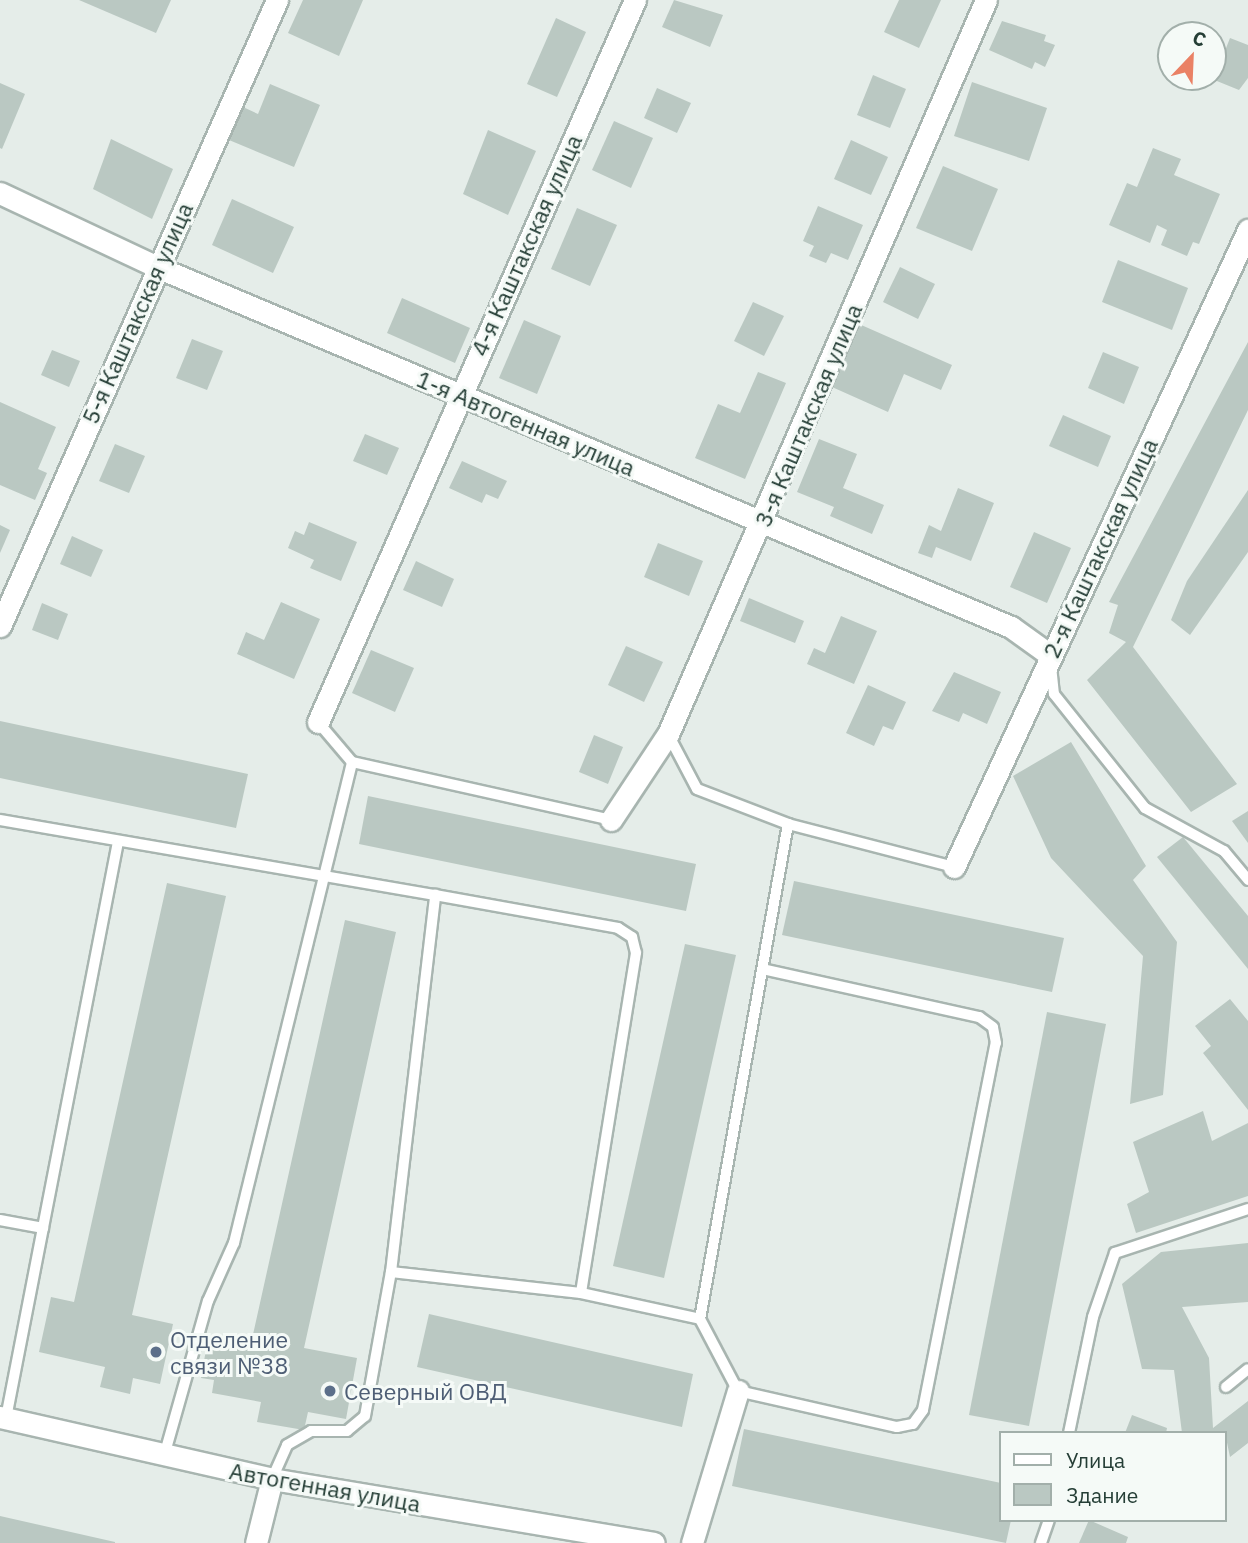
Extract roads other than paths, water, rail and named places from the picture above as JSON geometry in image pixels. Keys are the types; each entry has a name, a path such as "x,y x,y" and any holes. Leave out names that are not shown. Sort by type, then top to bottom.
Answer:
{"street":[{"name":"5-я Каштакская улица","path":"0,626 277,0"},
{"name":"4-я Каштакская улица","path":"318,722 635,0"},
{"name":"3-я Каштакская улица","path":"611,820 668,734 986,0"},
{"name":"1-я Автогенная улица","path":"0,193 157,267 1011,627 1050,655"},
{"name":"2-я Каштакская улица","path":"954,867 1248,230"},
{"path":"692,1543 738,1391"},
{"name":"Автогенная улица","path":"3,1418 163,1458 272,1479 653,1543"},
{"path":"256,1543 272,1479"}],"lane":[{"path":"1050,655 1054,694 1145,808 1224,851 1248,880"},
{"path":"318,722 352,762 611,820"},
{"path":"668,734 697,789 788,824 954,867"},
{"path":"163,1458 208,1301 234,1244 352,762"},
{"path":"0,820 118,842 324,874 618,928 632,937 636,953 581,1293"},
{"path":"763,969 979,1017 993,1027 996,1043 923,1410 913,1424 897,1427 738,1391 700,1319 788,824"},
{"path":"3,1418 118,842"},
{"path":"272,1479 287,1445 311,1431 347,1431 365,1416 391,1272 435,895"},
{"path":"1069,1431 1093,1317 1115,1253 1248,1209"},
{"path":"0,1220 43,1228"},
{"path":"391,1272 581,1293 700,1319"},
{"path":"1226,1387 1248,1369"},
{"path":"1041,1543 1048,1522"}],"place":[{"name":"Отделение связи №38","path":"156,1352"},
{"name":"Северный ОВД","path":"330,1391"}]}
